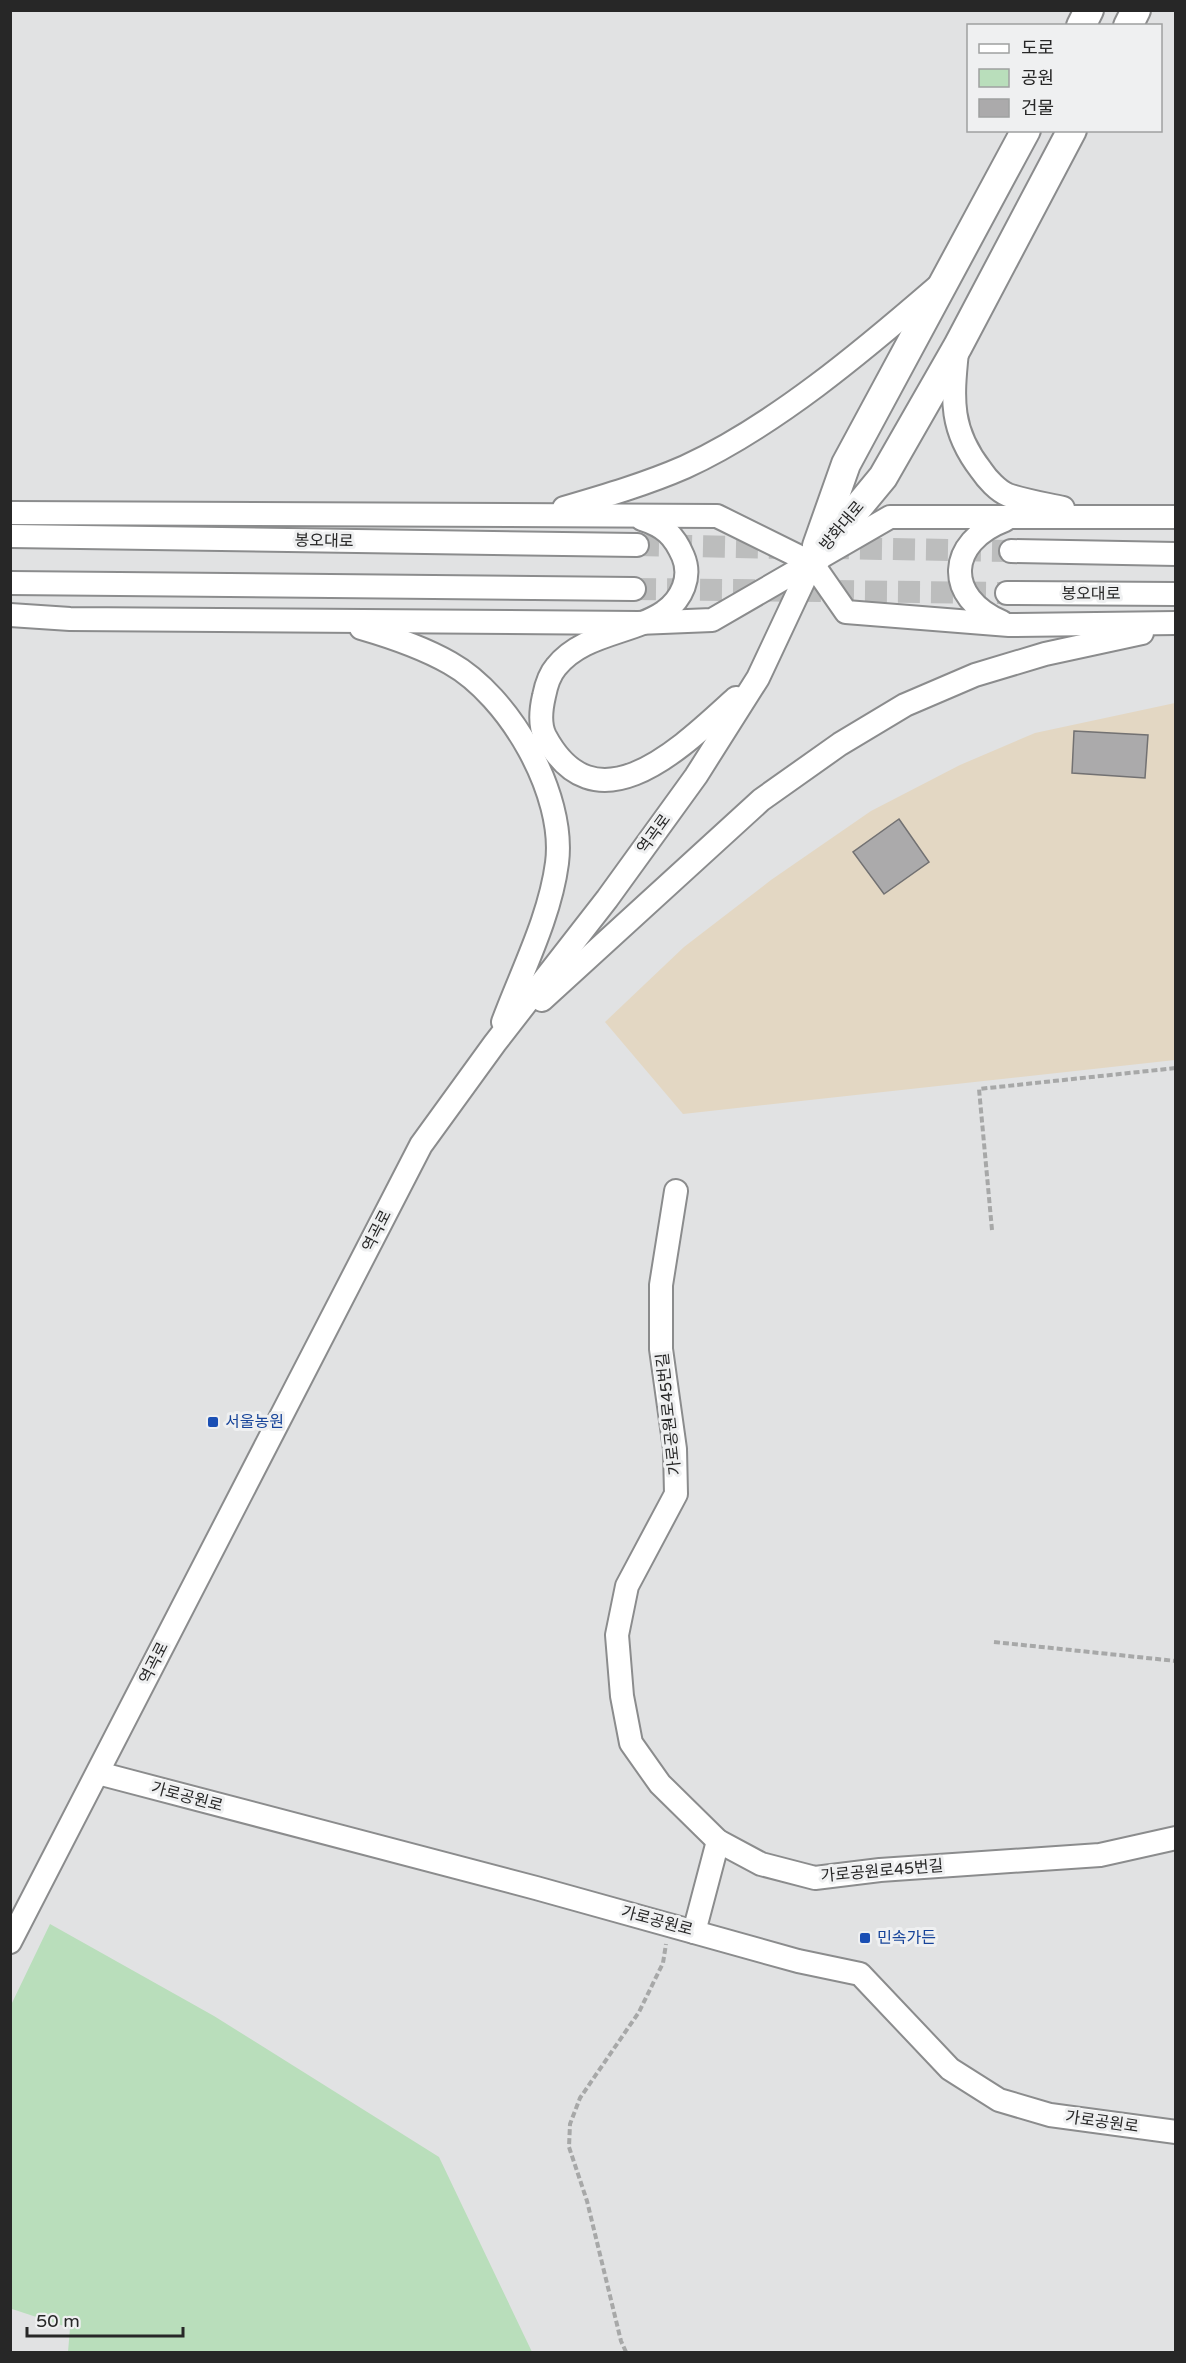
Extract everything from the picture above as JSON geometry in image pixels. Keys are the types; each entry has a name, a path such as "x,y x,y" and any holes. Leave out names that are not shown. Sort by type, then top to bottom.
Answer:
{"main road":[{"path":"1082,24 1089,10"},
{"path":"1129,24 1136,10"},
{"name":"방화대로","path":"812,563 846,464 1025,132"},
{"name":"방화대로","path":"812,563 883,477 958,346 1071,132"}],"street":[{"path":"547,513 637,486 686,467 739,438 878,338 949,276"},
{"path":"958,346 953,390 959,437 986,477 1006,494 1093,516"},
{"path":"10,513 547,513 717,516 812,563 846,612 1009,625 1176,624"},
{"path":"635,516 661,526 676,540 686,563 687,579 678,599 663,612 599,638 572,652 555,667 546,685 540,711 543,732 554,753 572,770 591,778 611,780 631,777 668,758 758,678"},
{"path":"10,615 70,619 338,621 638,622 712,620 890,517 1176,517"},
{"path":"1009,625 986,615 970,601 962,581 960,564 968,543 986,527 1012,517"},
{"name":"봉오대로","path":"10,536 637,545"},
{"path":"1011,551 1176,554"},
{"name":"역곡로","path":"10,1942 421,1145 495,1043 614,890 696,776 758,678 812,563"},
{"path":"10,583 634,589"},
{"name":"봉오대로","path":"1007,593 1176,594"},
{"path":"338,621 402,640 452,664 487,692 519,732 542,777 555,823 557,862 547,906 495,1043"},
{"path":"495,1043 761,800 840,744 905,705 975,675 1045,654 1176,624"},
{"name":"가로공원로45번길","path":"676,1191 661,1285 661,1349 675,1449 676,1494 627,1586 617,1635 622,1696 630,1743 660,1784 718,1841 761,1864 815,1878 880,1870 1100,1855 1176,1838"},
{"name":"가로공원로","path":"98,1773 798,1960 860,1974 950,2069 999,2100 1050,2115 1176,2132"},
{"path":"694,1932 718,1841"}],"path":[{"path":"992,1230 979,1089 1176,1068"},
{"path":"994,1642 1176,1661"},
{"path":"626,2352 621,2341 587,2201 569,2147 570,2124 580,2098 639,2012 663,1963 670,1925"}],"shaded area":[{"path":"1175,703 1175,1060 683,1114 605,1022 684,947 771,880 871,811 960,765 1035,733"}],"green space":[{"path":"50,1924 214,2016 439,2157 532,2352 68,2352 70,2328 12,2309 11,2005"}],"building":[{"path":"1074,731 1148,735 1145,778 1072,773"},
{"path":"899,819 929,862 884,894 853,852"}],"tunnel":[{"path":"637,545 785,548"},
{"path":"827,548 1011,551"},
{"path":"634,589 1007,593"}],"place":[{"name":"서울농원","path":"213,1422"},
{"name":"민속가든","path":"865,1938"}]}
